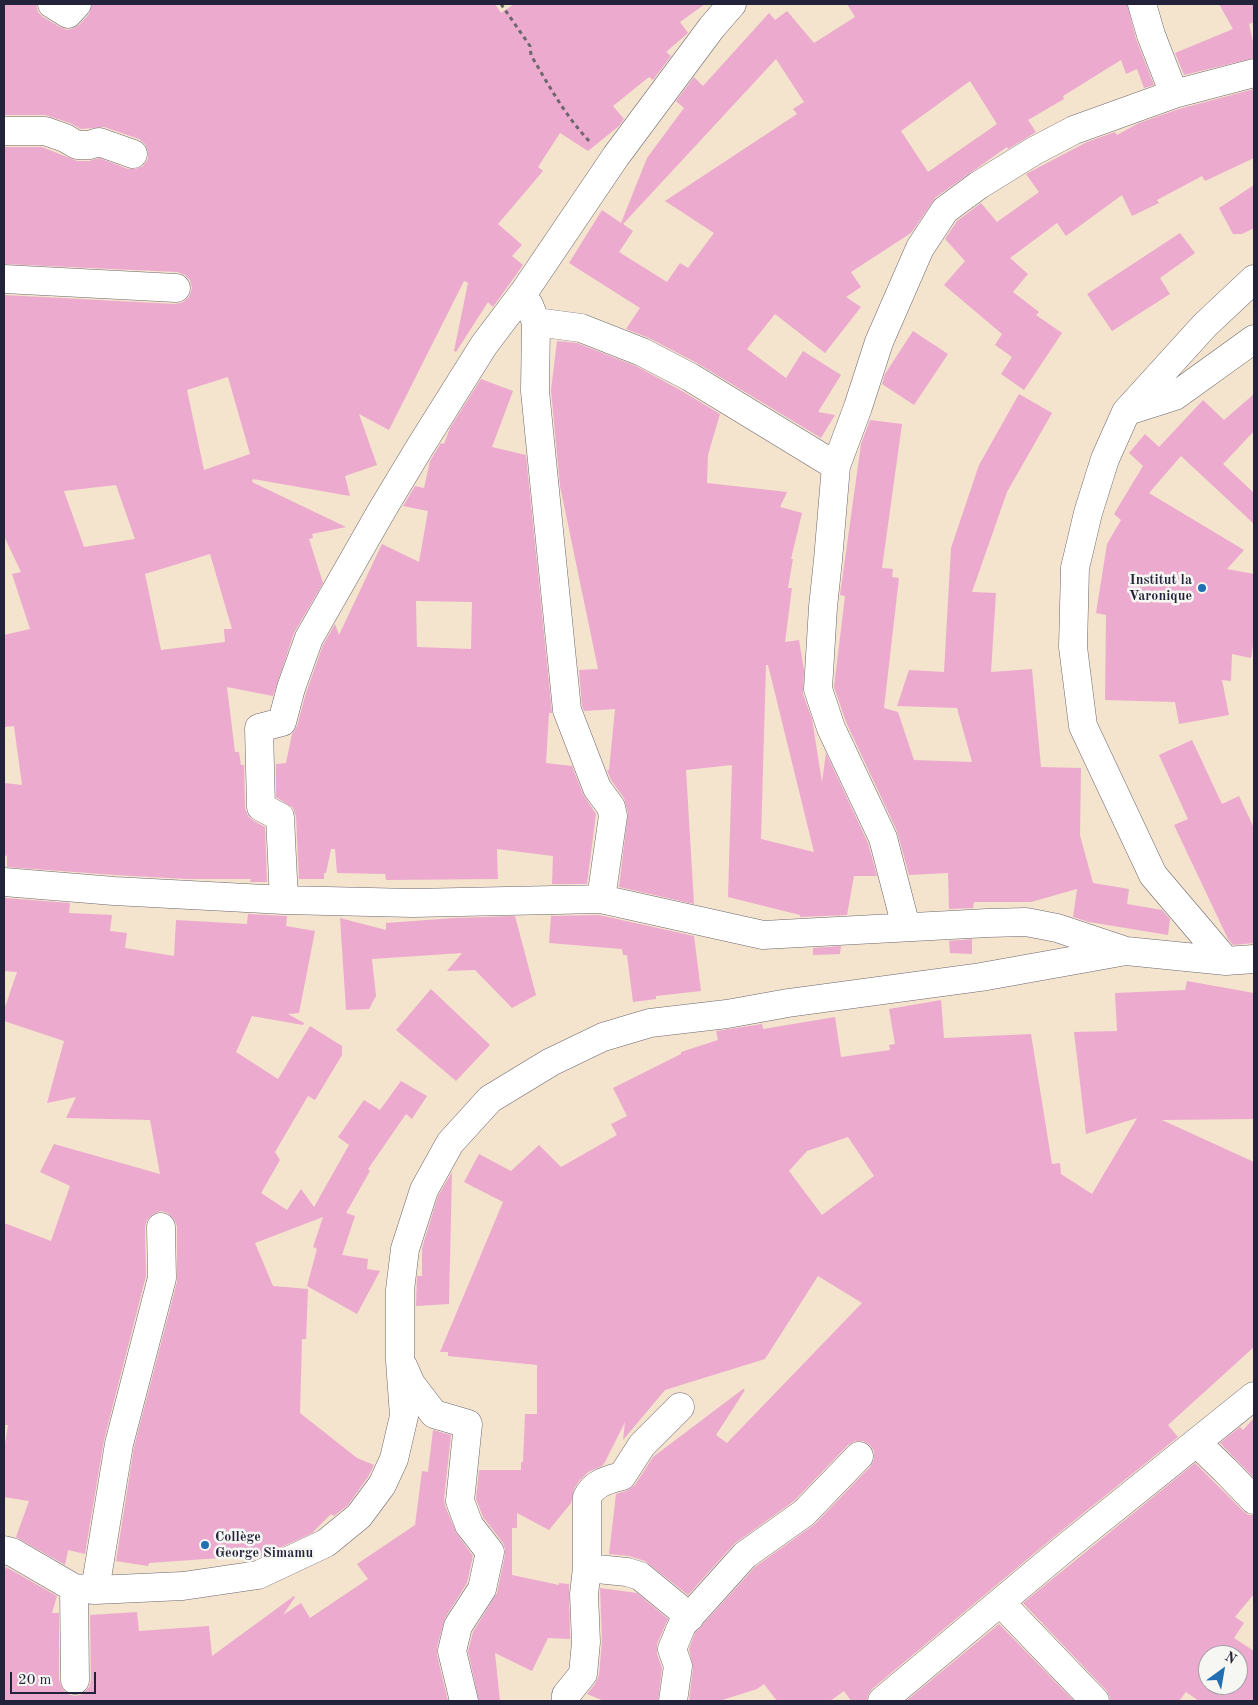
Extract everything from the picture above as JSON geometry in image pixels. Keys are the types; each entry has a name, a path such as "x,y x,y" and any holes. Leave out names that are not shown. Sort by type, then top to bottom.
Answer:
{"street":[{"path":"52,4 68,14 77,4"},
{"path":"284,900 280,817 261,807 259,728 282,722 291,688 309,638 386,502 480,352 524,292 611,163 712,27 732,4"},
{"path":"1142,4 1151,35 1174,94"},
{"path":"906,927 883,838 831,728 818,689 823,607 836,466 879,342 920,248 945,210 979,185 1034,151 1066,134 1174,94 1254,73"},
{"path":"4,131 44,131 65,138 77,145 90,145 99,142 133,154"},
{"path":"4,279 176,288"},
{"path":"1226,961 1153,875 1083,726 1073,647 1075,568 1088,513 1105,459 1126,412 1205,325 1254,279"},
{"path":"524,292 536,322 535,391 567,710 597,788 611,807 613,816 601,899"},
{"path":"536,322 581,328 642,352 690,377 836,466"},
{"path":"1126,412 1175,396 1254,339"},
{"path":"4,882 114,891 284,900 413,903 601,899 763,935 1026,922 1057,928 1126,951 1226,961 1254,959"},
{"path":"4,1550 12,1552 84,1589 184,1586 258,1575 326,1543 359,1516 382,1485 394,1459 404,1416 400,1360 400,1290 405,1249 424,1190 450,1143 490,1099 551,1062 603,1037 650,1023 727,1014 788,1003 981,977 1126,951"},
{"path":"75,1680 84,1589 162,1278 161,1227"},
{"path":"400,1360 412,1384 434,1414 468,1424 460,1501 469,1525 490,1552 482,1589 458,1626 452,1651 464,1701"},
{"path":"882,1701 1066,1548 1254,1396"},
{"path":"566,1701 566,1696 583,1674 586,1642 584,1594 587,1568 588,1497 591,1489 603,1482 622,1476 642,1445 680,1407"},
{"path":"1196,1443 1226,1470 1254,1500"},
{"path":"673,1701 678,1666 672,1649 682,1625 745,1555 804,1513 858,1456"},
{"path":"587,1568 627,1572 640,1576 690,1616"},
{"path":"1001,1603 1095,1701"}],"path":[{"path":"501,4 530,46 530,55 557,100 579,130 611,163"}],"building":[{"path":"4,4 36,4 38,12 43,17 67,30 80,24 89,14 92,4 495,4 501,13 514,4 705,4 680,22 688,33 666,52 671,56 653,80 649,77 613,106 624,119 619,126 588,151 560,133 538,167 543,171 498,224 522,245 512,256 523,265 493,307 488,302 456,352 454,351 468,283 464,281 389,430 359,414 377,465 345,476 350,496 253,479 252,482 346,527 312,534 313,538 309,539 323,583 294,633 273,696 227,687 235,752 239,752 241,765 244,765 245,808 248,816 265,827 267,882 250,882 251,879 187,879 7,867 7,856 4,855 4,783 22,785 14,726 4,727 4,635 30,629 12,574 21,572 4,536 4,295 175,304 183,302 189,297 192,288 190,280 185,275 177,272 4,264 4,147 42,147 77,161 89,161 99,158 128,169 143,166 148,159 148,152 145,144 139,139 104,127 81,129 70,123 45,115 4,115","holes":["228,377 250,454 204,470 187,390","116,485 135,539 84,547 64,491","210,554 232,629 224,629 225,642 161,650 145,574"]},
{"path":"847,4 1127,4 1136,39 1154,85 1144,88 1137,69 1126,74 1121,60 1063,96 1064,99 1028,120 1036,132 1008,149 1007,147 936,197 911,233 851,272 861,287 846,297 861,307 825,353 775,314 747,349 786,378 803,351 841,375 818,412 835,415 821,438 697,363 649,338 626,329 640,308 569,263 602,210 621,223 647,158 684,108 676,101 694,77 703,86 769,13 775,20 787,11 814,43 855,17","holes":["776,59 804,102 793,109 797,114 665,201 714,233 688,268 680,263 667,282 619,252 633,231 623,224","970,81 997,124 928,172 901,131"]},
{"path":"1219,4 1254,4 1254,22 1249,24 1254,46 1254,58 1184,75 1175,53 1233,29"},
{"path":"1254,89 1254,158 1205,181 1202,176 1157,200 1159,203 1132,216 1122,195 1066,236 1057,223 1010,258 1028,274 1013,292 1039,312 1036,315 1062,333 1024,390 1001,374 1012,357 995,345 1002,334 944,285 965,261 945,239 957,221 981,203 997,222 1039,192 1026,174 1087,142 1115,132 1117,135 1139,123 1179,109"},
{"path":"1254,185 1254,228 1242,234 1233,234 1219,208"},
{"path":"1180,233 1195,253 1160,278 1170,294 1112,331 1087,294"},
{"path":"913,331 948,354 914,405 882,384 885,374"},
{"path":"557,341 577,343 636,366 720,414 708,455 707,483 787,492 780,507 802,513 791,559 793,559 788,588 792,588 785,642 799,640 804,670 803,694 812,719 822,782 826,753 868,843 877,876 854,876 847,915 800,917 800,915 728,897 732,765 686,770 694,904 619,887 628,813 624,798 611,780 607,770 609,770 615,709 584,711 582,706 579,670 598,669 560,486 551,390","holes":["766,665 768,665 814,852 761,839"]},
{"path":"481,379 513,391 492,447 526,455 552,713 549,713 546,763 572,766 583,794 596,814 587,884 552,884 553,856 497,849 498,879 386,880 385,874 337,873 335,849 331,849 324,879 299,879 296,816 293,808 276,797 276,764 286,763 292,734 297,726 306,693 323,645 335,624 339,635 382,544 419,562 428,511 403,506 415,486 424,488 430,461 441,443 444,444 450,428","holes":["416,601 472,602 471,649 417,647"]},
{"path":"1019,394 1052,413 1007,492 972,592 996,593 991,672 1032,669 1041,767 1081,768 1080,835 1093,883 1129,889 1127,904 1162,910 1170,919 1168,935 1089,922 1073,917 1077,889 1031,902 974,902 973,908 949,909 948,873 909,875 897,831 846,722 834,687 845,596 840,595 861,444 870,420 902,424 882,568 893,569 892,577 899,578 884,708 898,712 914,760 972,762 957,708 897,706 909,670 944,672 951,548 979,465"},
{"path":"1254,394 1254,431 1223,464 1254,493 1254,524 1181,456 1149,493 1244,550 1227,569 1254,574 1254,639 1251,658 1232,654 1231,681 1222,680 1229,715 1179,724 1175,702 1105,700 1106,615 1096,613 1107,544 1121,520 1114,514 1143,466 1129,453 1145,434 1159,447 1203,400 1224,420"},
{"path":"1192,740 1222,804 1239,796 1254,828 1254,943 1233,945 1228,939 1174,825 1188,819 1159,755"},
{"path":"5,898 70,903 69,913 112,915 110,931 127,933 125,948 174,956 176,920 247,924 248,914 287,916 286,926 315,931 299,1013 288,1014 304,1023 303,1025 252,1016 236,1052 278,1079 310,1026 342,1046 342,1055 315,1100 308,1096 275,1152 280,1160 261,1193 287,1210 301,1189 314,1207 349,1145 338,1137 364,1100 380,1110 401,1081 427,1096 412,1119 406,1114 368,1169 370,1171 346,1213 355,1216 342,1255 368,1259 367,1269 380,1271 357,1314 307,1286 317,1249 313,1247 323,1217 255,1243 273,1286 308,1289 306,1339 302,1339 300,1413 357,1458 374,1465 368,1477 348,1505 334,1516 331,1514 312,1533 253,1560 249,1561 248,1556 149,1563 148,1566 116,1561 134,1447 177,1282 177,1226 174,1219 168,1213 161,1211 153,1214 147,1220 145,1227 146,1276 104,1440 85,1554 68,1550 65,1565 16,1537 29,1501 4,1497 4,1450 8,1425 4,1425 4,1223 51,1241 70,1186 40,1172 54,1144 160,1174 150,1120 66,1118 76,1097 47,1103 64,1041 4,1021 4,1010 17,972 4,971"},
{"path":"599,915 694,936 701,991 656,996 656,999 633,1002 627,955 623,955 622,949 549,943 551,916"},
{"path":"515,916 536,995 512,1008 475,970 447,971 462,953 372,959 376,996 369,1009 346,1010 340,918 386,930 386,923"},
{"path":"972,939 972,954 950,953 949,941"},
{"path":"841,946 840,954 813,955 813,948"},
{"path":"1187,981 1254,993 1254,1119 1162,1120 1254,1162 1254,1347 1168,1425 1178,1437 1055,1536 872,1689 867,1701 851,1701 844,1691 830,1701 777,1701 764,1684 757,1689 719,1701 689,1701 693,1668 689,1649 695,1633 755,1567 815,1524 870,1467 874,1459 874,1451 870,1445 863,1441 855,1441 848,1445 794,1501 734,1544 688,1595 645,1561 629,1556 609,1554 616,1494 626,1491 635,1485 653,1457 743,1389 745,1390 716,1435 727,1443 862,1303 818,1276 765,1359 665,1390 623,1440 625,1422 605,1462 602,1466 588,1472 579,1481 574,1489 571,1503 549,1530 517,1513 517,1528 512,1528 512,1575 559,1585 559,1583 569,1584 570,1639 548,1638 532,1671 495,1653 500,1701 479,1701 468,1651 473,1632 497,1593 505,1549 503,1543 483,1517 476,1499 479,1470 521,1470 525,1414 537,1414 537,1365 448,1356 448,1352 440,1352 503,1202 464,1182 479,1154 511,1171 539,1145 561,1167 617,1135 611,1124 627,1116 613,1088 681,1054 681,1052 718,1040 716,1031 762,1024 763,1029 835,1017 841,1057 890,1050 889,1045 895,1044 889,1009 941,1000 944,1038 1031,1034 1052,1164 1060,1163 1061,1174 1092,1194 1137,1118 1086,1134 1074,1032 1117,1031 1115,993 1185,990","holes":["848,1137 874,1176 822,1215 789,1171 807,1151"]},
{"path":"431,989 490,1045 456,1081 396,1030"},
{"path":"452,1172 449,1304 416,1306 417,1276 422,1276 422,1248 438,1196"},
{"path":"1254,1418 1254,1478 1220,1443 1240,1427 1243,1430"},
{"path":"433,1430 451,1435 444,1499 445,1506 457,1534 473,1556 467,1583 445,1618 437,1647 437,1655 448,1701 4,1701 4,1574 6,1567 57,1596 52,1613 59,1613 59,1680 62,1688 68,1694 75,1696 83,1694 89,1687 91,1680 90,1615 137,1612 139,1631 209,1626 212,1656 294,1596 283,1615 301,1603 310,1618 368,1579 357,1564 415,1525 422,1471 428,1472"},
{"path":"1195,1463 1243,1511 1249,1515 1254,1515 1254,1594 1235,1617 1244,1623 1234,1638 1245,1645 1198,1645 1198,1695 1248,1695 1248,1647 1254,1651 1254,1701 1199,1701 1186,1692 1179,1701 1110,1701 1106,1690 1023,1603"},
{"path":"600,1588 637,1593 668,1619 657,1644 657,1654 662,1668 658,1701 604,1701 587,1694 599,1675 602,1641"},
{"path":"999,1624 1074,1701 906,1701"}],"place":[{"name":"Institut la Varonique","path":"1202,588"},
{"name":"Collège George Simamu","path":"205,1545"}]}
